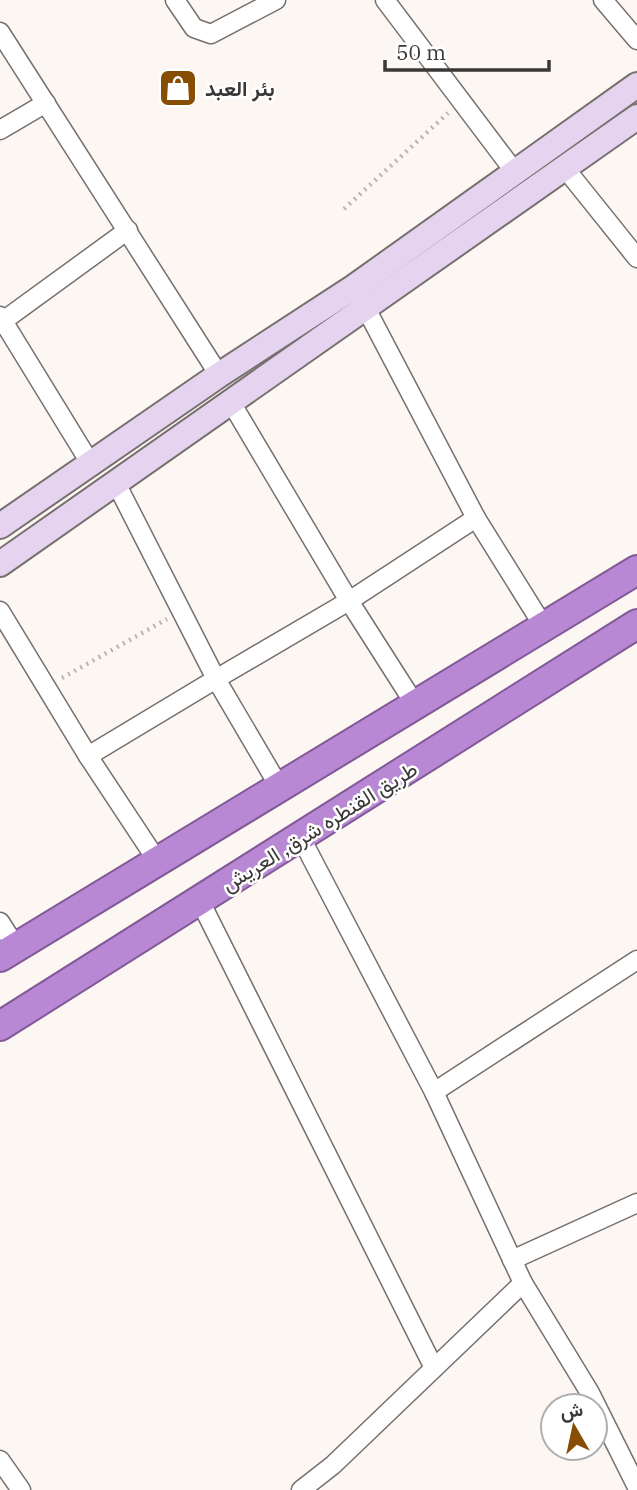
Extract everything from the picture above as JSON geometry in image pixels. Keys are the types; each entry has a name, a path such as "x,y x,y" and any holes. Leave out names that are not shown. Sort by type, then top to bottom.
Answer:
{"highway":[{"path":"8,952 637,570"},
{"name":"طريق القنطره شرق, العريش","path":"0,1026 637,624"}],"main road":[{"path":"0,564 232,404 514,171 637,85"},
{"path":"0,526 92,466 219,375 359,297 564,167 637,117"}],"street":[{"path":"175,0 194,28 211,34 276,0"},
{"path":"385,0 514,171"},
{"path":"603,0 637,40"},
{"path":"0,32 219,375"},
{"path":"0,130 46,103"},
{"path":"564,167 637,258"},
{"path":"92,466 2,318 128,230"},
{"path":"359,297 476,517 544,627"},
{"path":"232,404 349,601 416,706"},
{"path":"116,483 216,679 280,788"},
{"path":"88,756 349,601 476,517"},
{"path":"0,611 45,688 158,862"},
{"path":"300,838 434,1092 523,1283 590,1393 637,1488"},
{"path":"200,901 434,1368"},
{"path":"0,922 8,952"},
{"path":"434,1092 637,960"},
{"path":"512,1259 637,1203"},
{"path":"301,1490 333,1465 523,1283"},
{"path":"0,1460 21,1490"}],"path":[{"path":"344,209 461,100"},
{"path":"45,688 180,611"}],"place":[{"name":"بئر العبد","path":"178,88"}]}
